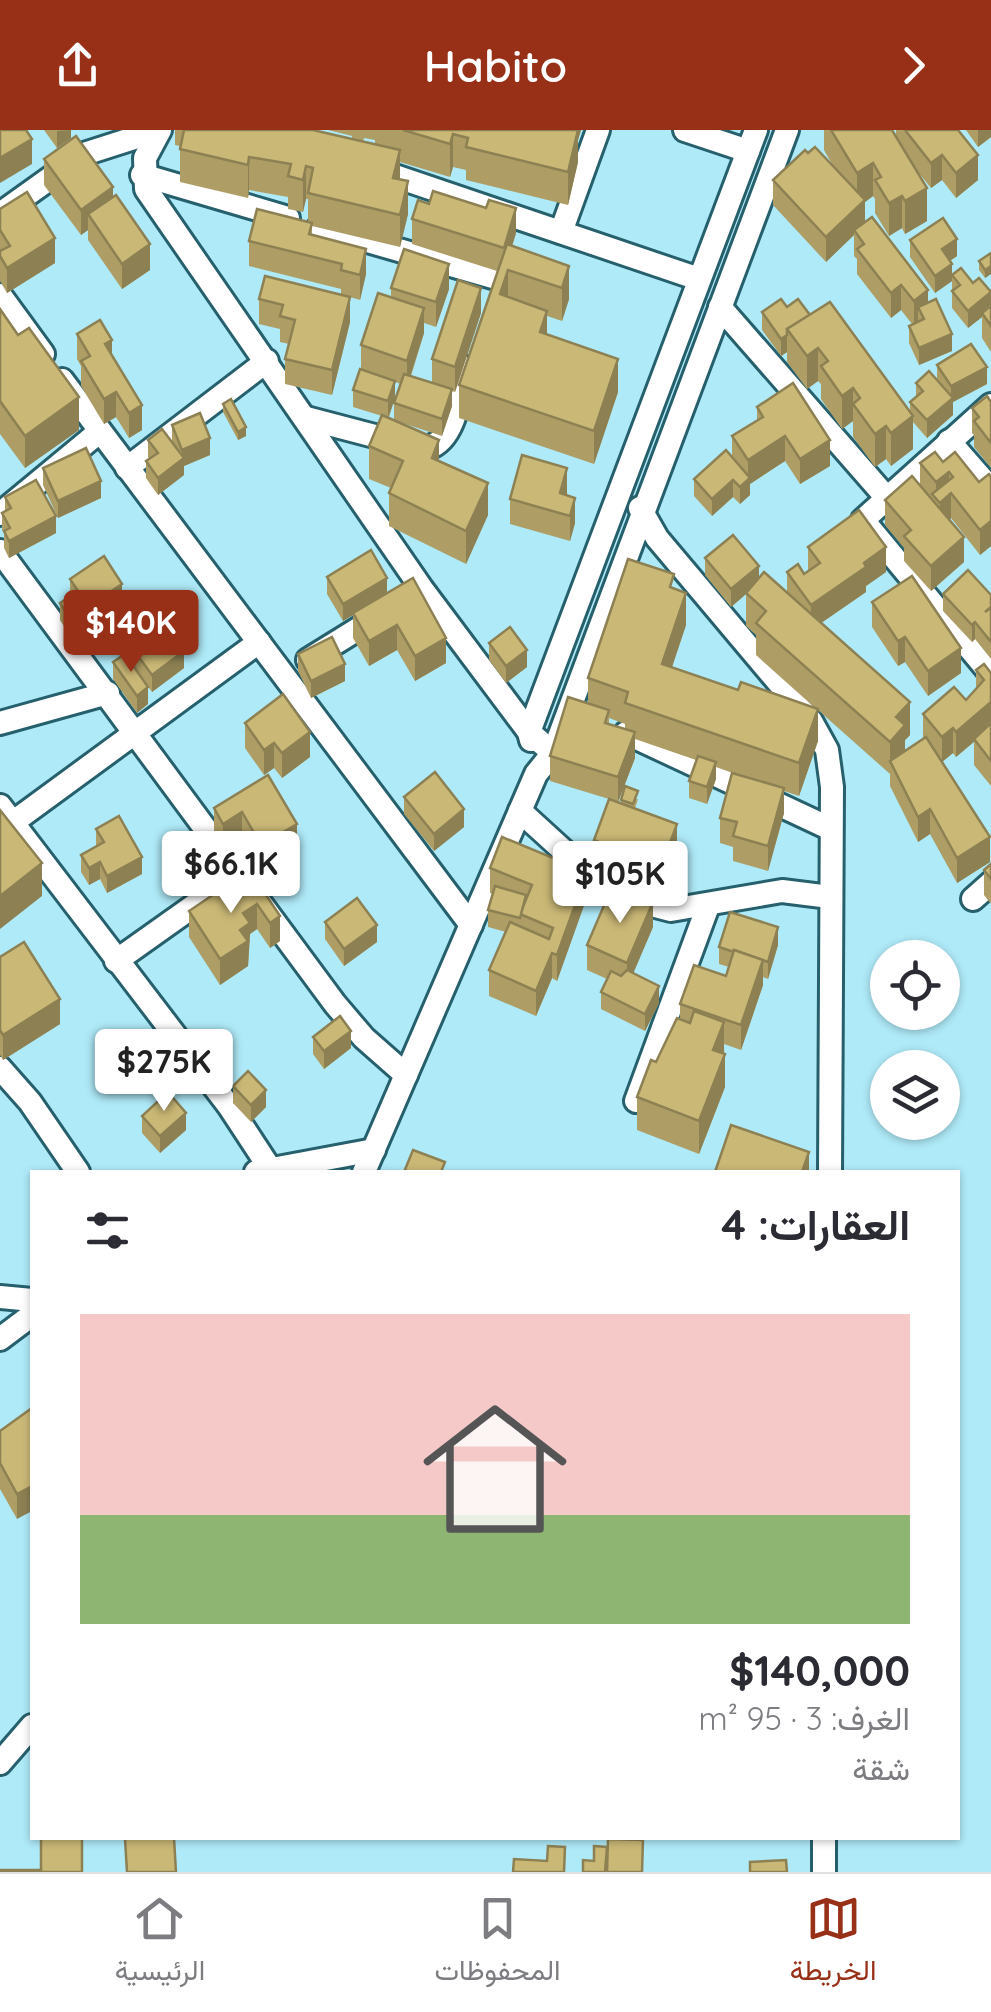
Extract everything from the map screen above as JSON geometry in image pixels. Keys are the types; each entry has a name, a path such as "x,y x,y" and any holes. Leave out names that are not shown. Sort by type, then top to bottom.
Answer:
{"street":[{"path":"160,130 145,158 142,175 146,190 422,589 530,732 554,753"},
{"path":"0,214 84,154 160,130"},
{"path":"561,232 580,152 598,130"},
{"path":"365,1170 536,774 589,715 634,502 700,278 752,140 685,130"},
{"path":"536,774 530,732 720,306 787,130"},
{"path":"343,159 417,174 510,232 561,232 700,278"},
{"path":"142,175 493,287 510,232"},
{"path":"0,295 471,925"},
{"path":"720,306 886,497"},
{"path":"306,418 424,448 438,446 446,437 474,349"},
{"path":"127,468 267,361"},
{"path":"991,405 863,520 991,674"},
{"path":"0,514 99,432"},
{"path":"950,441 991,489"},
{"path":"634,502 657,538 811,721 827,750 832,787 830,1170"},
{"path":"0,552 137,732 334,1004 406,1075"},
{"path":"284,676 422,589"},
{"path":"259,642 137,732 6,815 229,1106 263,1170 374,1150"},
{"path":"0,723 108,693"},
{"path":"589,715 832,829"},
{"path":"520,811 600,884 640,902 672,910 708,906 745,894 782,891 830,897"},
{"path":"116,961 240,873"},
{"path":"636,1102 708,906"},
{"path":"0,1068 30,1102 77,1170"},
{"path":"0,1297 30,1300"},
{"path":"0,1339 30,1316"},
{"path":"0,1763 30,1728"},
{"path":"824,1840 824,1872"}],"building":[{"path":"0,130 26,130 32,139 0,158"},
{"path":"184,130 313,130 400,150 393,178 408,181 400,215 308,193 313,168 306,166 303,180 288,176 291,164 249,157 248,165 180,149"},
{"path":"403,130 578,130 568,172 466,147 468,138 453,134 450,144"},
{"path":"831,130 892,130 927,188 905,201 902,196 889,203 875,180 881,177 873,163 857,173"},
{"path":"905,130 958,130 978,155 956,173 942,155 931,163"},
{"path":"76,136 113,187 81,210 44,159"},
{"path":"815,147 865,200 826,237 773,180 805,150 808,153"},
{"path":"433,191 486,208 489,200 516,208 504,248 412,219 418,200 429,204"},
{"path":"27,192 55,238 7,268 0,251 10,246 0,230 0,209"},
{"path":"116,195 150,244 122,264 88,214"},
{"path":"257,209 312,223 309,234 366,249 360,275 341,270 342,264 249,241"},
{"path":"872,217 928,290 914,301 901,285 891,293 857,249 864,244 854,230"},
{"path":"943,218 957,239 942,249 952,264 935,276 910,240"},
{"path":"507,244 569,266 562,288 508,270 500,294 547,311 540,332 618,359 594,431 459,385"},
{"path":"404,249 449,264 436,302 391,288"},
{"path":"991,253 991,266 985,270 979,261"},
{"path":"961,268 973,283 979,278 991,292 968,311 952,291 960,285 952,275"},
{"path":"265,276 350,297 332,370 285,359 295,320 280,316 283,305 259,299"},
{"path":"458,280 481,288 455,367 432,359"},
{"path":"378,293 424,308 407,361 361,345"},
{"path":"781,299 787,307 798,299 810,315 787,329 787,335 781,339 762,312"},
{"path":"936,299 952,334 919,348 909,326 924,319 918,307"},
{"path":"830,302 913,416 891,433 886,426 875,434 853,404 860,398 853,388 842,396 821,366 828,361 818,348 807,356 787,329"},
{"path":"991,306 991,326 982,313"},
{"path":"0,309 18,335 29,328 79,397 25,436 0,401"},
{"path":"100,320 112,340 105,344 142,405 129,413 116,392 104,399 81,361 90,356 77,334"},
{"path":"971,344 987,367 951,386 937,365"},
{"path":"360,369 395,381 388,401 353,390"},
{"path":"929,371 953,398 927,420 910,402 923,391 916,383"},
{"path":"404,374 452,389 442,419 394,403"},
{"path":"793,383 830,440 800,459 785,436 748,460 732,436 763,417 757,407"},
{"path":"987,396 991,402 991,443 974,421 979,417 972,408"},
{"path":"231,399 246,427 238,432 223,404"},
{"path":"200,413 210,438 182,450 172,425"},
{"path":"382,415 439,440 432,458 488,483 466,531 389,493 403,461 369,446"},
{"path":"162,429 184,458 158,478 146,461 158,453 148,440"},
{"path":"86,448 101,481 58,501 43,468"},
{"path":"726,450 750,478 740,487 733,480 712,499 694,479"},
{"path":"935,452 943,462 955,452 979,482 989,474 991,477 991,521 980,530 951,493 940,503 932,494 953,477 949,472 936,482 920,463"},
{"path":"522,455 567,468 560,493 575,498 570,516 510,499"},
{"path":"912,476 964,537 931,566 904,536 911,530 885,500"},
{"path":"36,480 56,516 9,541 4,531 10,528 2,513 11,508 5,497"},
{"path":"859,510 886,547 864,563 866,567 811,605 787,572 798,564 804,574 820,563 808,547"},
{"path":"733,535 759,566 731,589 705,558"},
{"path":"371,550 387,578 343,604 327,577"},
{"path":"104,556 122,584 70,619 60,603 78,591 70,579"},
{"path":"628,559 674,574 670,587 686,593 662,664 738,690 741,682 818,709 799,763 625,703 628,692 588,678"},
{"path":"968,570 991,595 991,607 985,612 991,608 991,642 943,594"},
{"path":"764,572 910,702 896,717 905,725 890,742 756,623 766,611 746,593"},
{"path":"912,576 961,648 928,671 905,637 898,641 872,602"},
{"path":"413,578 446,638 415,656 397,625 369,641 353,613"},
{"path":"162,621 184,651 152,675 130,645"},
{"path":"510,627 527,650 506,666 489,643"},
{"path":"332,637 345,664 311,681 298,654"},
{"path":"125,654 148,687 137,696 113,662"},
{"path":"984,664 991,673 991,702 956,732 953,728 942,737 923,714 954,687 966,700 984,680 976,670"},
{"path":"283,694 310,732 282,753 274,743 264,750 245,723"},
{"path":"568,697 609,710 605,723 635,732 618,777 550,756"},
{"path":"991,723 991,761 974,739"},
{"path":"926,737 990,837 957,858 930,809 918,817 890,761"},
{"path":"698,756 716,762 707,787 689,781"},
{"path":"435,772 464,809 434,834 404,797"},
{"path":"732,773 784,788 768,846 733,836 737,822 720,818"},
{"path":"268,775 297,824 261,845 242,812 223,824 214,808"},
{"path":"625,786 638,791 633,804 621,800"},
{"path":"609,799 677,824 660,870 594,840"},
{"path":"0,810 42,863 0,896"},
{"path":"119,816 142,857 107,876 100,862 89,868 81,855 104,842 96,829"},
{"path":"502,837 587,872 557,955 552,953 536,991 489,970 510,922 549,939 553,928 520,914 532,885 490,868"},
{"path":"254,877 280,916 270,923 257,904 243,913 250,923 240,930 248,941 220,959 189,911 229,884 238,898 246,893 241,885"},
{"path":"495,886 526,895 520,918 488,910"},
{"path":"628,891 653,902 627,963 587,945 608,896 623,902"},
{"path":"357,898 377,925 344,949 325,922"},
{"path":"730,912 778,927 768,962 719,947"},
{"path":"24,942 60,999 3,1035 0,957"},
{"path":"734,950 763,960 741,1025 680,1004 694,965 726,976"},
{"path":"627,970 659,986 645,1014 601,992 611,971 621,976"},
{"path":"694,1011 724,1022 713,1050 725,1054 699,1121 637,1097 651,1060 656,1062 677,1018 690,1023"},
{"path":"340,1016 351,1031 324,1051 313,1037"},
{"path":"248,1071 266,1090 251,1105 233,1086"},
{"path":"168,1092 186,1113 160,1136 142,1116"},
{"path":"731,1125 809,1152 803,1170 716,1170"},
{"path":"413,1150 445,1162 442,1170 405,1170"},
{"path":"30,1409 30,1487 17,1494 0,1463 0,1431"},
{"path":"41,1840 82,1840 82,1872 0,1872 41,1870"},
{"path":"125,1840 174,1840 176,1872 127,1872"},
{"path":"608,1840 643,1840 642,1872 607,1872"},
{"path":"548,1846 565,1847 564,1872 513,1872 514,1859 547,1861"},
{"path":"594,1846 607,1847 605,1872 583,1872 583,1860 594,1861"},
{"path":"786,1860 787,1872 750,1872 750,1862"}]}
